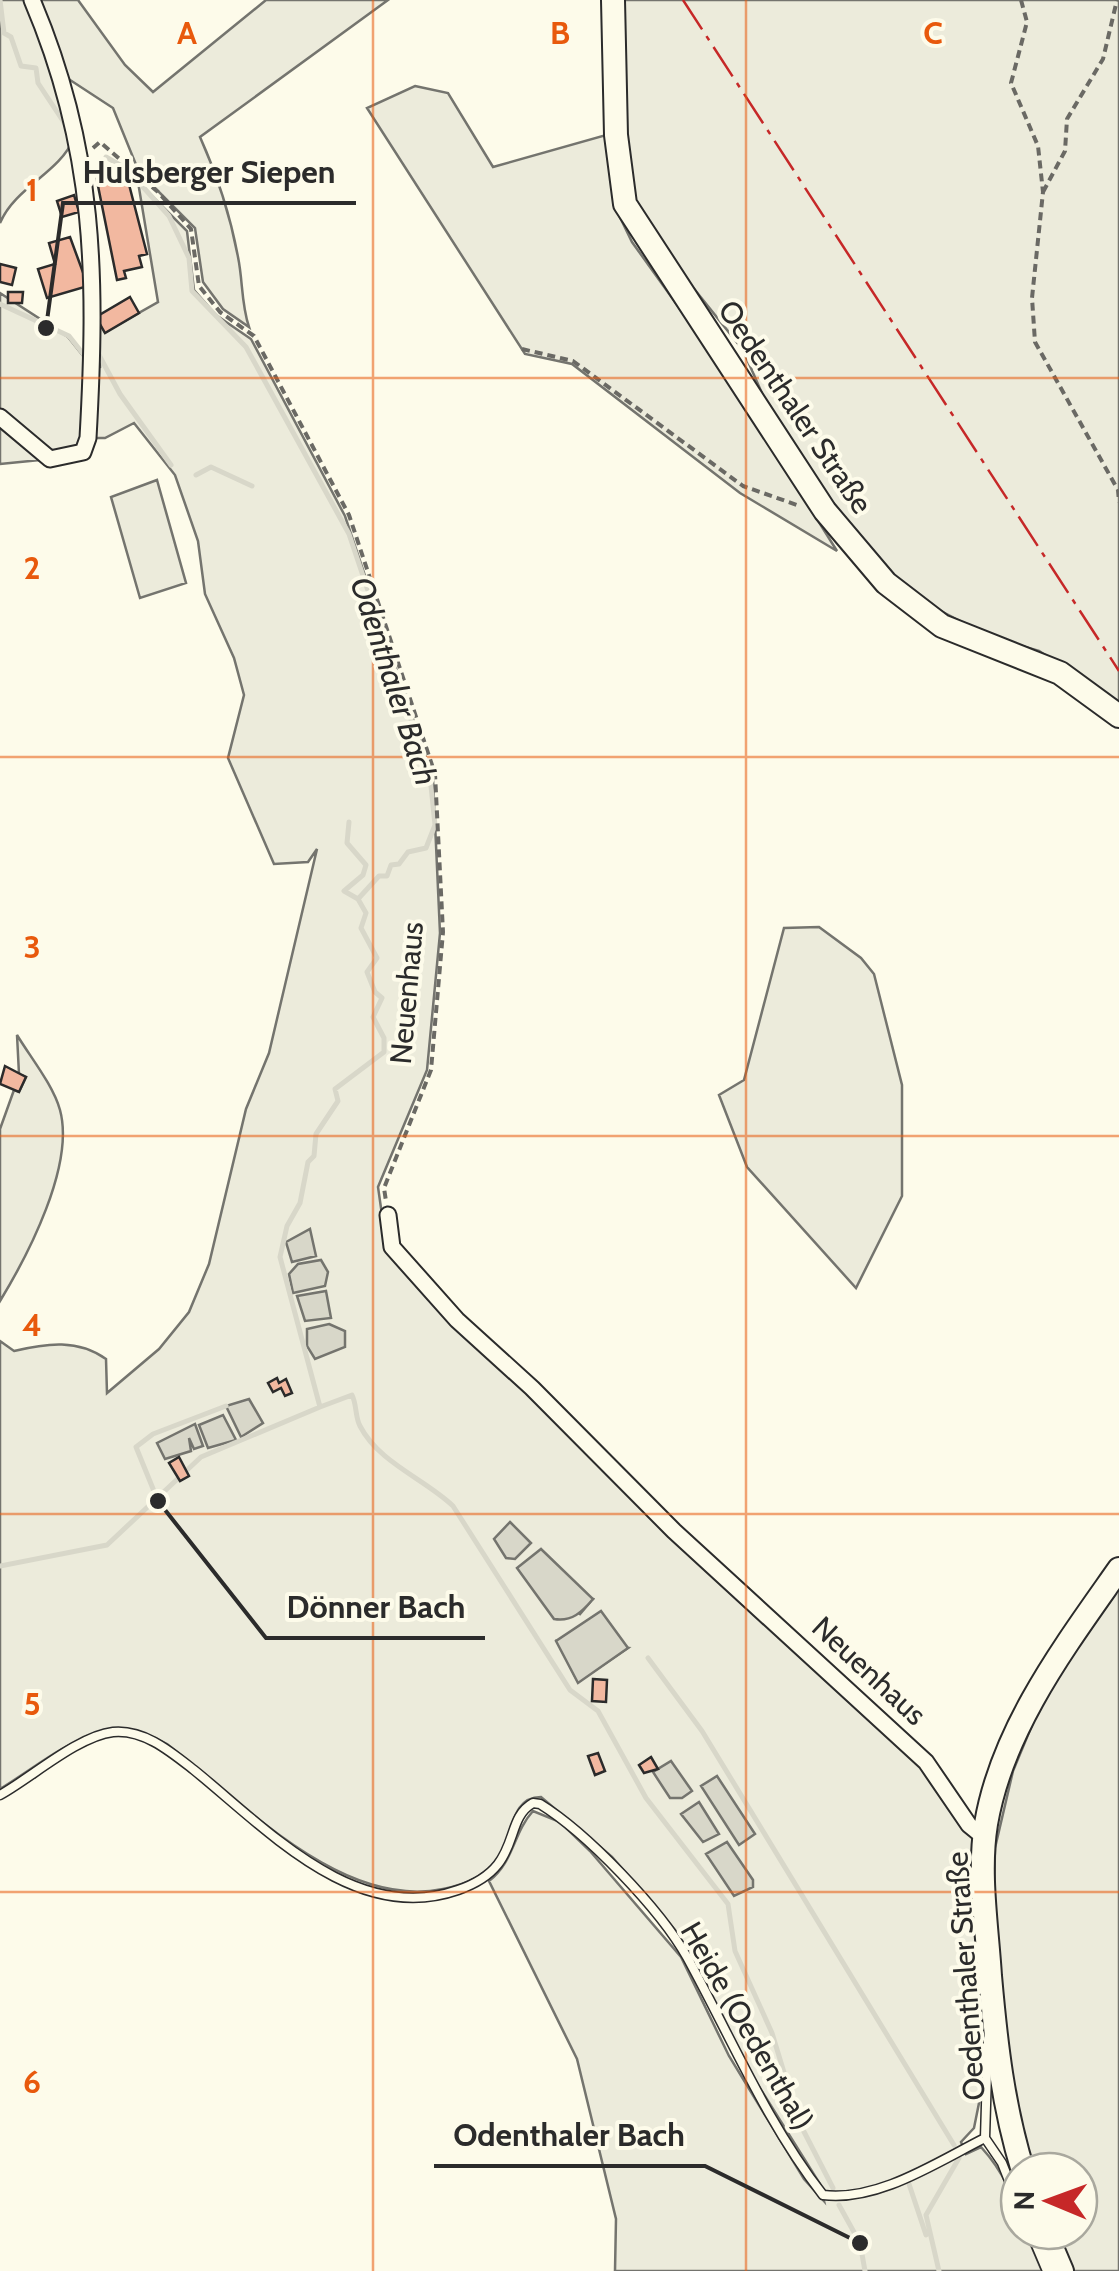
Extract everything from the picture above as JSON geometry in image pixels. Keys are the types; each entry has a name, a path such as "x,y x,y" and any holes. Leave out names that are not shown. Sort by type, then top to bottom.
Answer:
{"main road":[{"name":"Oedenthaler Straße","path":"612,0 616,135 625,204 825,512 886,582 942,626 1060,673 1119,716"},
{"name":"Oedenthaler Straße","path":"1019,2151 997,2070 985,1838 1002,1770 1032,1703 1119,1569"}],"street":[{"path":"0,417 50,459 83,452 88,438 94,268 82,158 70,100 32,0"},
{"name":"Neuenhaus","path":"388,1215 392,1247 447,1310 674,1531 926,1762 969,1825 985,1838"}],"lane":[{"name":"Heide (Oedenthal)","path":"0,1796 90,1740 112,1732 139,1735 178,1758 340,1881 381,1897 409,1898 455,1892 486,1877 504,1860 522,1812 533,1803 540,1804 609,1862 686,1954 733,2053 823,2195 836,2196 891,2183 985,2138"},
{"path":"994,2030 986,2046 985,2138 999,2159"}],"path":[{"path":"1020,0 1027,22 1011,83 1038,146 1042,192 1032,298 1035,342 1118,490 1119,502"},
{"path":"1042,192 1065,151 1067,120 1103,59 1117,0"},
{"name":"Neuenhaus","path":"82,158 100,142 158,192 191,229 199,286 220,312 254,336 349,515 435,774 442,932 431,1070 384,1188 388,1215"},
{"path":"522,349 572,361 744,486 768,498 825,512"}],"shaded area":[{"path":"0,0 27,0 74,138 58,161 16,199 0,223"},
{"path":"38,0 78,0 125,65 153,92 266,0 388,0 200,137 231,226 249,327 223,309 203,282 195,228 139,172 113,108 67,78"},
{"path":"620,0 1119,0 1119,704 1039,651 991,637 910,595 840,521 768,407 743,350 679,270 633,200 626,154"},
{"path":"415,86 448,93 493,167 606,135 616,209 632,242 723,369 837,551 740,493 572,364 525,354 367,108"},
{"path":"138,182 187,231 194,290 216,315 251,339 345,516 433,779 440,933 427,1070 378,1187 387,1250 453,1325 924,1765 973,1836 983,2005 980,2098 974,2128 961,2142 966,2154 981,2147 999,2171 999,2251 1034,2251 1042,2271 615,2271 616,2219 577,2059 489,1881 504,1865 533,1811 560,1822 590,1851 681,1957 729,2056 804,2179 824,2201 820,2184 736,2050 675,1930 612,1857 541,1797 530,1799 517,1812 502,1852 486,1871 443,1889 405,1891 368,1884 331,1868 261,1821 167,1744 143,1734 121,1730 80,1740 0,1789 0,1341 14,1351 62,1345 95,1353 106,1359 107,1393 159,1349 189,1312 209,1264 246,1109 269,1053 317,849 308,862 274,864 228,758 244,695 234,658 205,594 198,541 175,475 134,423 105,438 91,438 95,368 100,367 99,323 105,332 158,302","holes":["518,1568 593,1599 580,1614 528,1580","557,1641 628,1648 578,1682"]},
{"path":"0,293 68,337 84,357 81,445 57,455 23,433 9,414 0,412"},
{"path":"0,422 40,460 0,464"},
{"path":"157,480 186,583 140,598 111,497"},
{"path":"819,927 861,958 874,974 902,1085 902,1196 856,1288 747,1167 719,1095 744,1080 784,928"},
{"path":"17,1035 52,1091 63,1132 61,1157 46,1209 0,1301 0,1129 14,1090 19,1092 26,1077 19,1074"},
{"path":"310,1229 316,1256 292,1262 286,1242"},
{"path":"321,1260 328,1272 325,1286 293,1293 289,1274 298,1264"},
{"path":"326,1291 331,1318 305,1321 297,1296"},
{"path":"329,1324 345,1331 345,1347 315,1359 307,1346 307,1329"},
{"path":"249,1399 263,1423 241,1437 226,1406"},
{"path":"223,1415 236,1440 208,1448 199,1425"},
{"path":"195,1424 203,1446 194,1449 189,1438 191,1451 165,1459 157,1443"},
{"path":"510,1522 531,1543 515,1559 506,1558 494,1539"},
{"path":"541,1549 593,1599 581,1612 554,1619 517,1568"},
{"path":"1119,1584 1119,2271 1073,2271 1065,2251 1099,2251 1099,2151 1028,2151 1005,2067 994,1898 995,1848 1013,1771 1057,1673"},
{"path":"601,1611 628,1648 578,1683 556,1641"},
{"path":"671,1761 692,1791 682,1798 670,1798 653,1772"},
{"path":"717,1776 755,1834 739,1845 701,1786"},
{"path":"699,1802 719,1834 703,1842 681,1814"},
{"path":"727,1842 753,1880 753,1887 734,1896 706,1854"}],"building":[{"path":"125,169 147,254 139,256 142,267 124,271 126,278 117,280 96,176"},
{"path":"74,195 79,212 62,217 57,201"},
{"path":"70,237 88,286 47,298 38,269 55,264 49,243"},
{"path":"0,264 16,268 12,285 0,282"},
{"path":"8,292 23,292 22,303 8,303"},
{"path":"130,297 139,313 105,333 96,317"},
{"path":"5,1066 26,1077 19,1092 0,1084"},
{"path":"277,1378 279,1383 286,1379 292,1393 285,1396 281,1388 273,1392 268,1383"},
{"path":"179,1457 189,1476 180,1481 169,1463"},
{"path":"593,1679 607,1680 606,1702 592,1701"},
{"path":"598,1753 605,1771 595,1775 588,1756"},
{"path":"651,1757 658,1769 644,1773 639,1765"}],"waterway":[{"name":"Odenthaler Bach","path":"0,0 4,33 11,37 21,66 36,68 38,83 65,124"},
{"name":"Odenthaler Bach","path":"106,157 127,169 169,216 189,258 192,291 246,347 349,534 430,776 435,825 426,848 408,852 399,864 391,865 387,876 379,876 358,899 366,913 361,928 377,958 367,972 375,992 382,998 373,1017 384,1038 384,1052 335,1089 338,1101 316,1134 314,1156 308,1162 300,1203 287,1226 280,1257 320,1407 352,1395 357,1419 368,1439 453,1506 570,1690 598,1711 646,1798 728,1904 735,1951 772,2033 799,2122 833,2188"},
{"path":"0,304 69,336 84,355"},
{"path":"99,355 120,394 171,465"},
{"path":"196,475 211,467 252,486"},
{"path":"349,822 347,843 366,865 363,875 344,891 358,899"},
{"path":"158,1501 136,1447 153,1434 226,1406"},
{"path":"0,1566 107,1545 201,1457 320,1407"},
{"path":"648,1658 702,1731 954,2145"},
{"path":"939,2271 926,2215 959,2158"},
{"path":"908,2181 926,2235"},
{"name":"Odenthaler Bach","path":"839,2205 860,2243 865,2271"}],"power":[{"path":"683,0 1119,671"}],"place":[{"name":"Hulsberger Siepen","path":"46,328"},
{"name":"Dönner Bach","path":"158,1501"},
{"name":"Odenthaler Bach","path":"860,2243"}]}
